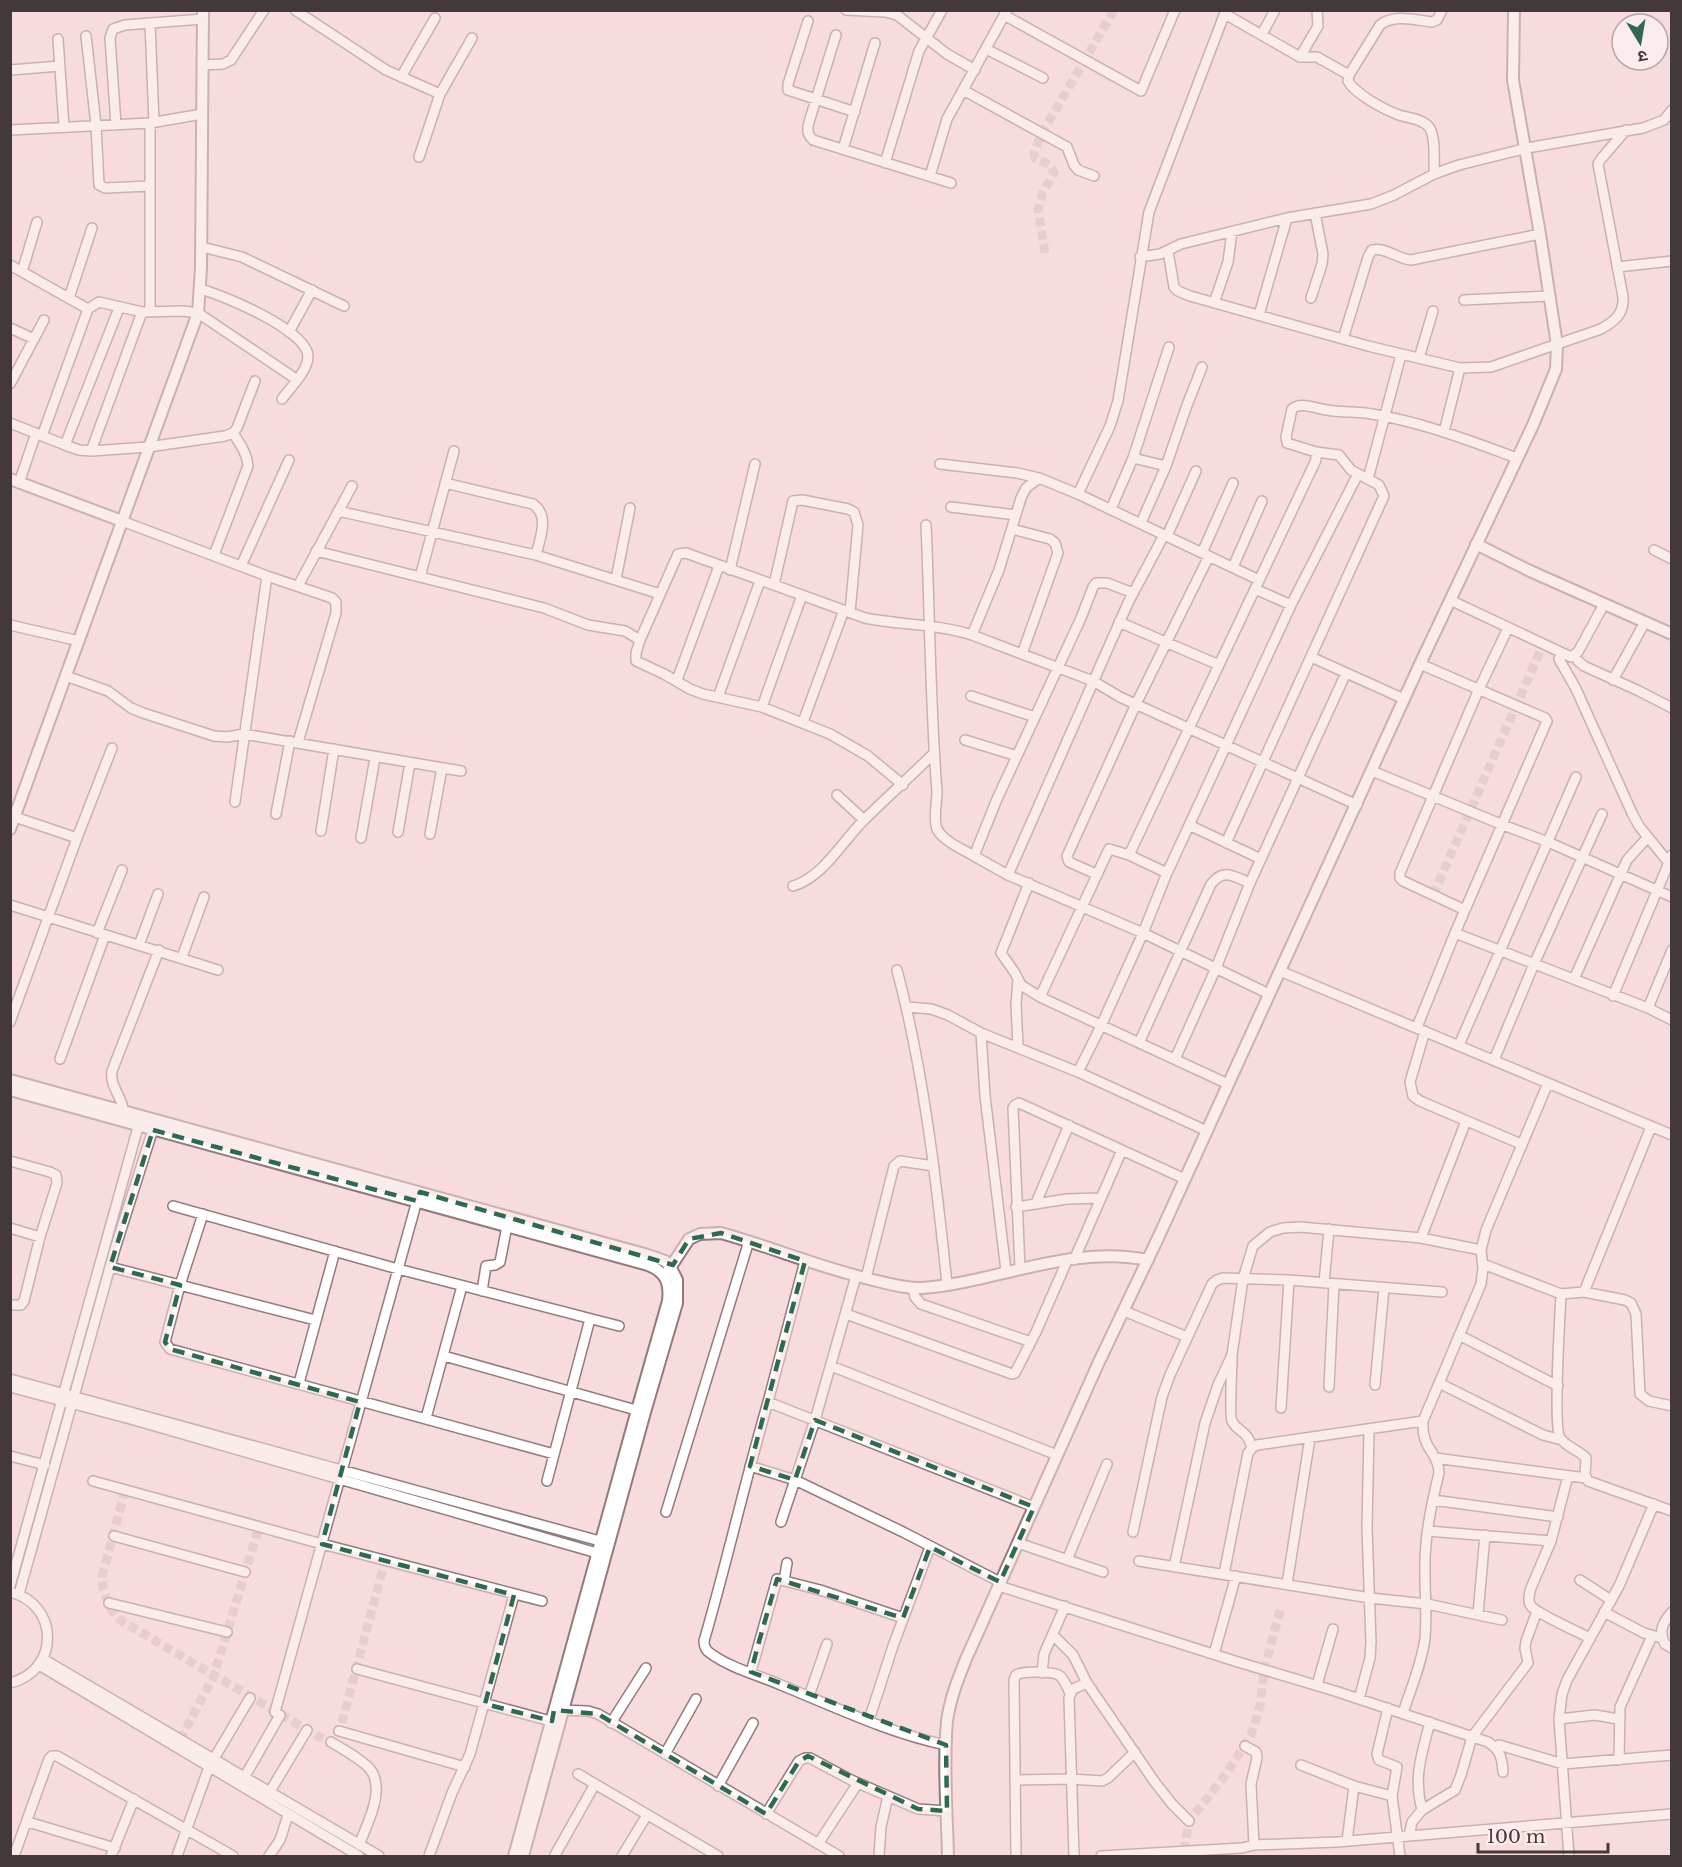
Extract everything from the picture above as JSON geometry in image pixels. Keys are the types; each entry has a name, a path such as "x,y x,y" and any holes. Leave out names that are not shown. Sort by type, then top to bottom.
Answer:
{"street":[{"path":"202,65 223,64 231,60 264,10"},
{"path":"295,10 369,60 400,77 440,94"},
{"path":"846,10 893,13 901,17 926,40 975,70"},
{"path":"885,163 919,51 942,10"},
{"path":"930,176 950,116 1006,13 1142,91 1175,10"},
{"path":"1262,34 1275,10"},
{"path":"1300,57 1318,26 1317,10"},
{"path":"1434,174 1432,136 1429,127 1422,122 1388,110 1357,91 1348,81 1348,75 1380,25 1388,19 1405,15 1432,22 1437,20 1442,10"},
{"path":"948,1857 946,1745 947,1719 954,1690 1034,1507 1556,369 1557,345 1527,148 1513,80 1514,10"},
{"path":"1078,494 1110,426 1118,401 1145,226 1226,12 1300,57 1317,57 1348,75"},
{"path":"10,829 198,313 202,247 202,65 199,17 119,26 111,33 116,124"},
{"path":"400,77 435,18"},
{"path":"808,21 787,87 790,91 855,112"},
{"path":"91,451 146,312 152,122 150,23"},
{"path":"836,35 807,130 809,136 813,140 843,150 951,183"},
{"path":"86,36 100,187 150,186"},
{"path":"418,157 440,94 472,38"},
{"path":"58,39 64,127"},
{"path":"843,150 876,43"},
{"path":"986,49 1043,78"},
{"path":"10,70 60,66"},
{"path":"963,90 1067,147 1078,170 1094,176"},
{"path":"1140,257 1149,257 1181,244 1287,218 1371,204 1434,174 1527,148 1654,125 1668,119 1671,110"},
{"path":"10,130 152,122 202,114"},
{"path":"1168,250 1174,286 1184,293 1401,355 1460,368 1491,368 1601,329 1621,314 1623,297 1598,164 1626,130"},
{"path":"1311,298 1323,254 1315,213"},
{"path":"1259,315 1287,218"},
{"path":"22,272 37,222"},
{"path":"69,298 92,228"},
{"path":"1214,303 1228,262 1232,232"},
{"path":"1343,339 1372,250 1382,249 1404,260 1411,260 1540,234"},
{"path":"202,247 242,257 344,306"},
{"path":"1617,267 1671,261"},
{"path":"10,265 88,309"},
{"path":"200,289 221,294 242,304 290,332 303,344 307,351 306,366 282,399"},
{"path":"290,332 312,290"},
{"path":"1464,300 1549,296"},
{"path":"276,814 294,741 337,607 332,598 267,576 15,481 39,435 88,309 99,303 146,312 183,310 198,313 296,379"},
{"path":"65,445 119,308"},
{"path":"1419,358 1433,311"},
{"path":"10,384 44,320"},
{"path":"10,328 34,339"},
{"path":"1111,509 1133,458 1169,347"},
{"path":"1368,479 1401,355"},
{"path":"1141,523 1166,466 1202,367"},
{"path":"1444,432 1460,368"},
{"path":"10,423 79,450 91,451 148,447 225,436 233,433 255,381"},
{"path":"1226,843 1382,501 1383,490 1379,485 1358,474 1339,455 1316,452 1287,443 1290,414 1295,406 1385,416 1444,432 1517,458"},
{"path":"214,555 248,466 244,449 233,433"},
{"path":"420,577 454,452"},
{"path":"1129,855 1317,460 1316,452"},
{"path":"1133,458 1166,466"},
{"path":"241,566 288,460"},
{"path":"730,570 755,464"},
{"path":"940,464 1017,473 1039,478 1111,509 1259,580"},
{"path":"1008,874 1119,622 1196,471"},
{"path":"1077,1072 1101,1026 1167,873 1291,605 1358,474"},
{"path":"972,635 999,570 1021,498 1026,489 1039,478"},
{"path":"445,483 533,504 543,515 536,555"},
{"path":"1096,874 1069,862 1067,856 1206,554 1233,483"},
{"path":"298,586 352,486"},
{"path":"774,585 793,501 802,500 854,512 858,525 847,611 803,722"},
{"path":"1233,567 1262,501"},
{"path":"951,507 1016,514"},
{"path":"616,579 630,508"},
{"path":"338,511 536,555 660,594"},
{"path":"926,525 933,754 938,831 951,842 1008,874 1143,933 1269,993"},
{"path":"1012,529 1050,539 1055,543 1058,553 1022,654"},
{"path":"1476,544 1671,634"},
{"path":"316,550 544,608 595,627 625,631 640,640"},
{"path":"1654,550 1671,559"},
{"path":"903,785 851,745 803,722 762,707 690,689 677,680 636,661 640,640 675,560 681,552 847,611 888,622 954,630 972,635 1093,681 1189,729 1357,805"},
{"path":"677,680 719,566"},
{"path":"235,802 267,576"},
{"path":"718,697 760,581"},
{"path":"970,853 1059,668 1096,583 1107,583 1133,593"},
{"path":"1255,589 1291,605"},
{"path":"762,707 801,595"},
{"path":"1450,600 1571,657 1578,652 1604,604"},
{"path":"1119,622 1218,665"},
{"path":"1613,680 1645,622"},
{"path":"10,625 79,640"},
{"path":"1465,910 1400,878 1400,873 1479,689 1508,628"},
{"path":"1562,653 1559,659 1576,689 1632,813 1648,837 1670,859 1613,996"},
{"path":"1311,657 1404,699"},
{"path":"1578,661 1671,708"},
{"path":"1420,664 1547,721 1455,933 1421,1029 1410,1082 1413,1096 1420,1101 1521,1144"},
{"path":"1175,1059 1216,968 1250,883 1346,673"},
{"path":"66,676 108,691 131,708 220,738 244,734 461,771"},
{"path":"971,696 1035,717"},
{"path":"965,740 1017,756"},
{"path":"10,1022 112,748"},
{"path":"321,831 334,749"},
{"path":"793,886 811,878 864,820 933,754"},
{"path":"361,838 375,758"},
{"path":"398,832 410,763"},
{"path":"430,834 442,768"},
{"path":"1372,771 1584,857 1671,897"},
{"path":"1459,1045 1576,777"},
{"path":"837,795 864,820"},
{"path":"1494,1060 1534,964 1602,814"},
{"path":"15,817 77,837"},
{"path":"1189,825 1261,859"},
{"path":"1574,979 1630,854 1648,837"},
{"path":"1040,997 1108,849 1112,848 1167,873"},
{"path":"60,1059 122,870"},
{"path":"1139,1043 1211,884 1218,876 1226,874 1250,883"},
{"path":"1029,883 1001,949 1003,958 1026,990 1228,1084"},
{"path":"139,945 158,894"},
{"path":"182,957 204,897"},
{"path":"10,905 218,970"},
{"path":"1455,933 1648,1008 1671,1020"},
{"path":"123,1115 112,1084 112,1071 159,950"},
{"path":"1648,1008 1671,950"},
{"path":"897,970 907,1007 926,1107 947,1284"},
{"path":"1280,970 1651,1127 1670,1131"},
{"path":"1012,1044 1016,1022 1018,980"},
{"path":"907,1007 939,1012 981,1033 1077,1072 1207,1131"},
{"path":"981,1033 985,1096 1006,1271"},
{"path":"10,1080 140,1121 419,1197 657,1257 668,1271"},
{"path":"1403,1713 1425,1639 1427,1604 1425,1573 1428,1531 1439,1473 1436,1458 1424,1441 1423,1421 1481,1284 1483,1264 1481,1250 1486,1230 1548,1083"},
{"path":"10,1090 123,1115"},
{"path":"1020,1268 1012,1108 1015,1105 1019,1104 1069,1125 1185,1179"},
{"path":"10,1683 28,1676 41,1662 48,1636 45,1621 32,1602 14,1593 68,1398 140,1121"},
{"path":"1421,1238 1466,1121"},
{"path":"10,1586 45,1465 155,1125"},
{"path":"1036,1203 1069,1125"},
{"path":"1584,1292 1651,1127"},
{"path":"846,1314 1012,1374 1015,1373 1101,1198 1122,1150"},
{"path":"10,1161 50,1172 56,1176 57,1183 40,1237 24,1301 21,1305 10,1305"},
{"path":"781,1522 815,1420 846,1314 861,1277 894,1166 900,1161 934,1166"},
{"path":"419,1197 507,1226 668,1271"},
{"path":"244,1778 277,1714 360,1402 419,1197"},
{"path":"1016,1207 1084,1197 1101,1198"},
{"path":"172,1206 398,1269 619,1326"},
{"path":"203,1214 180,1285 165,1342 170,1350 299,1383 360,1402 554,1454"},
{"path":"482,1291 486,1266 500,1262 507,1226"},
{"path":"10,1228 40,1237"},
{"path":"1252,1448 1246,1433 1234,1425 1230,1414 1232,1355 1243,1279 1253,1246 1270,1232 1283,1228 1329,1229 1421,1238 1481,1250"},
{"path":"1329,1229 1329,1387"},
{"path":"523,1857 668,1302 668,1271 689,1239 700,1234 721,1233 805,1261 861,1277 913,1288 947,1284 1020,1268 1091,1257 1129,1256 1148,1260"},
{"path":"666,1512 749,1241"},
{"path":"299,1383 335,1251"},
{"path":"805,1261 704,1646 708,1652 809,1696 922,1740 946,1745"},
{"path":"1483,1264 1561,1294 1584,1292 1631,1303 1636,1314 1640,1394 1649,1401 1671,1406"},
{"path":"110,1267 315,1320"},
{"path":"1133,1532 1162,1396 1212,1284 1217,1280 1224,1278 1289,1280 1442,1292"},
{"path":"1281,1408 1289,1280"},
{"path":"426,1418 462,1286"},
{"path":"913,1288 915,1297 921,1304 1031,1342"},
{"path":"1375,1385 1384,1288"},
{"path":"1561,1294 1557,1429 1562,1440"},
{"path":"1124,1311 1187,1337"},
{"path":"547,1481 590,1319"},
{"path":"1459,1335 1558,1386"},
{"path":"1174,1567 1205,1423 1218,1384 1232,1355"},
{"path":"444,1356 641,1411"},
{"path":"831,1366 1058,1455"},
{"path":"10,1379 68,1398 341,1474 605,1543"},
{"path":"1439,1383 1544,1435 1562,1440 1586,1458 1586,1479"},
{"path":"10,1387 68,1398"},
{"path":"768,1402 1034,1507"},
{"path":"1224,1574 1248,1453 1252,1448 1257,1445 1423,1421"},
{"path":"1359,1699 1370,1658 1367,1528 1369,1430"},
{"path":"1287,1584 1310,1438"},
{"path":"10,1456 45,1465"},
{"path":"1436,1458 1586,1479 1671,1511"},
{"path":"1067,1560 1107,1464"},
{"path":"750,1466 795,1480 903,1532 999,1584 1488,1742 1497,1748 1502,1756 1503,1772"},
{"path":"341,1474 602,1554"},
{"path":"1568,1476 1551,1541 1528,1595 1532,1607 1537,1611 1590,1638"},
{"path":"93,1481 321,1544 542,1601"},
{"path":"1433,1500 1558,1517"},
{"path":"1569,1857 1559,1719 1562,1694 1567,1680 1630,1562 1654,1504"},
{"path":"1428,1531 1551,1541"},
{"path":"114,1536 246,1572"},
{"path":"1478,1614 1485,1536"},
{"path":"1018,1543 1103,1572"},
{"path":"869,1720 903,1618 930,1547"},
{"path":"1139,1561 1370,1598 1427,1604 1502,1620"},
{"path":"784,1581 787,1563"},
{"path":"1214,1654 1236,1576"},
{"path":"751,1672 777,1579 820,1590 903,1618"},
{"path":"1580,1580 1611,1600"},
{"path":"429,1857 452,1793 465,1767 485,1704 514,1595"},
{"path":"109,1603 227,1632"},
{"path":"1042,1673 1044,1654 1065,1606"},
{"path":"1409,1836 1412,1822 1422,1810 1455,1790 1459,1784 1472,1737 1528,1663 1526,1641 1537,1611"},
{"path":"1604,1612 1657,1637 1671,1648"},
{"path":"1619,1760 1620,1707 1628,1687 1671,1612"},
{"path":"1317,1685 1332,1629"},
{"path":"1054,1635 1072,1655 1087,1683 1172,1804 1189,1821"},
{"path":"809,1696 827,1644"},
{"path":"41,1662 211,1764 288,1815 359,1857"},
{"path":"611,1723 645,1668"},
{"path":"357,1669 485,1704 558,1716 588,1711 839,1857"},
{"path":"1016,1857 1014,1680 1016,1675 1022,1672 1055,1673 1070,1693 1074,1857"},
{"path":"1070,1693 1073,1689 1087,1683"},
{"path":"177,1857 211,1764 250,1698"},
{"path":"665,1754 696,1699"},
{"path":"1388,1708 1377,1754 1379,1760 1397,1767 1398,1771 1392,1796 1400,1857"},
{"path":"1559,1719 1595,1715 1618,1719"},
{"path":"514,1857 558,1716"},
{"path":"1422,1810 1417,1790 1417,1776 1430,1722"},
{"path":"718,1786 753,1723"},
{"path":"270,1793 307,1730"},
{"path":"339,1731 465,1767"},
{"path":"331,1742 369,1768 374,1777 373,1808 359,1845"},
{"path":"1499,1745 1563,1764 1671,1755"},
{"path":"1245,1746 1256,1752 1257,1758 1251,1784 1254,1845"},
{"path":"1015,1780 1102,1781 1135,1752"},
{"path":"14,1857 49,1759 57,1756 233,1857"},
{"path":"766,1814 799,1761 805,1758 810,1758 858,1783 918,1809 947,1811"},
{"path":"211,1764 244,1778 379,1857"},
{"path":"1301,1765 1353,1786 1392,1796"},
{"path":"578,1774 718,1857"},
{"path":"818,1844 858,1783"},
{"path":"555,1856 595,1784"},
{"path":"1347,1841 1353,1786"},
{"path":"879,1857 881,1827 888,1796"},
{"path":"28,1822 113,1852 134,1799"},
{"path":"1101,1857 1242,1852 1254,1845 1347,1841 1671,1814"},
{"path":"269,1857 280,1840 288,1815"},
{"path":"622,1857 647,1815"}],"highlighted area":[{"path":"153,1130 417,1201 420,1192 673,1265 689,1239 721,1233 805,1261 750,1466 795,1480 815,1420 1034,1507 1000,1582 930,1547 903,1618 777,1579 758,1645 751,1672 946,1745 947,1811 918,1809 808,1756 799,1761 766,1814 598,1714 554,1710 552,1721 485,1704 514,1595 322,1544 360,1402 170,1349 165,1342 180,1285 110,1267"}],"tunnel":[{"path":"1045,253 1038,209 1043,192 1054,173 1050,165 1035,158 1034,152 1042,133 1114,10"},
{"path":"1433,895 1543,645"},
{"path":"125,1490 102,1577 103,1589 111,1610 120,1620 328,1742 338,1737 385,1561"},
{"path":"180,1740 214,1675 259,1527"},
{"path":"1184,1851 1189,1821 1224,1777 1251,1735 1260,1706 1264,1670 1281,1607"}]}
